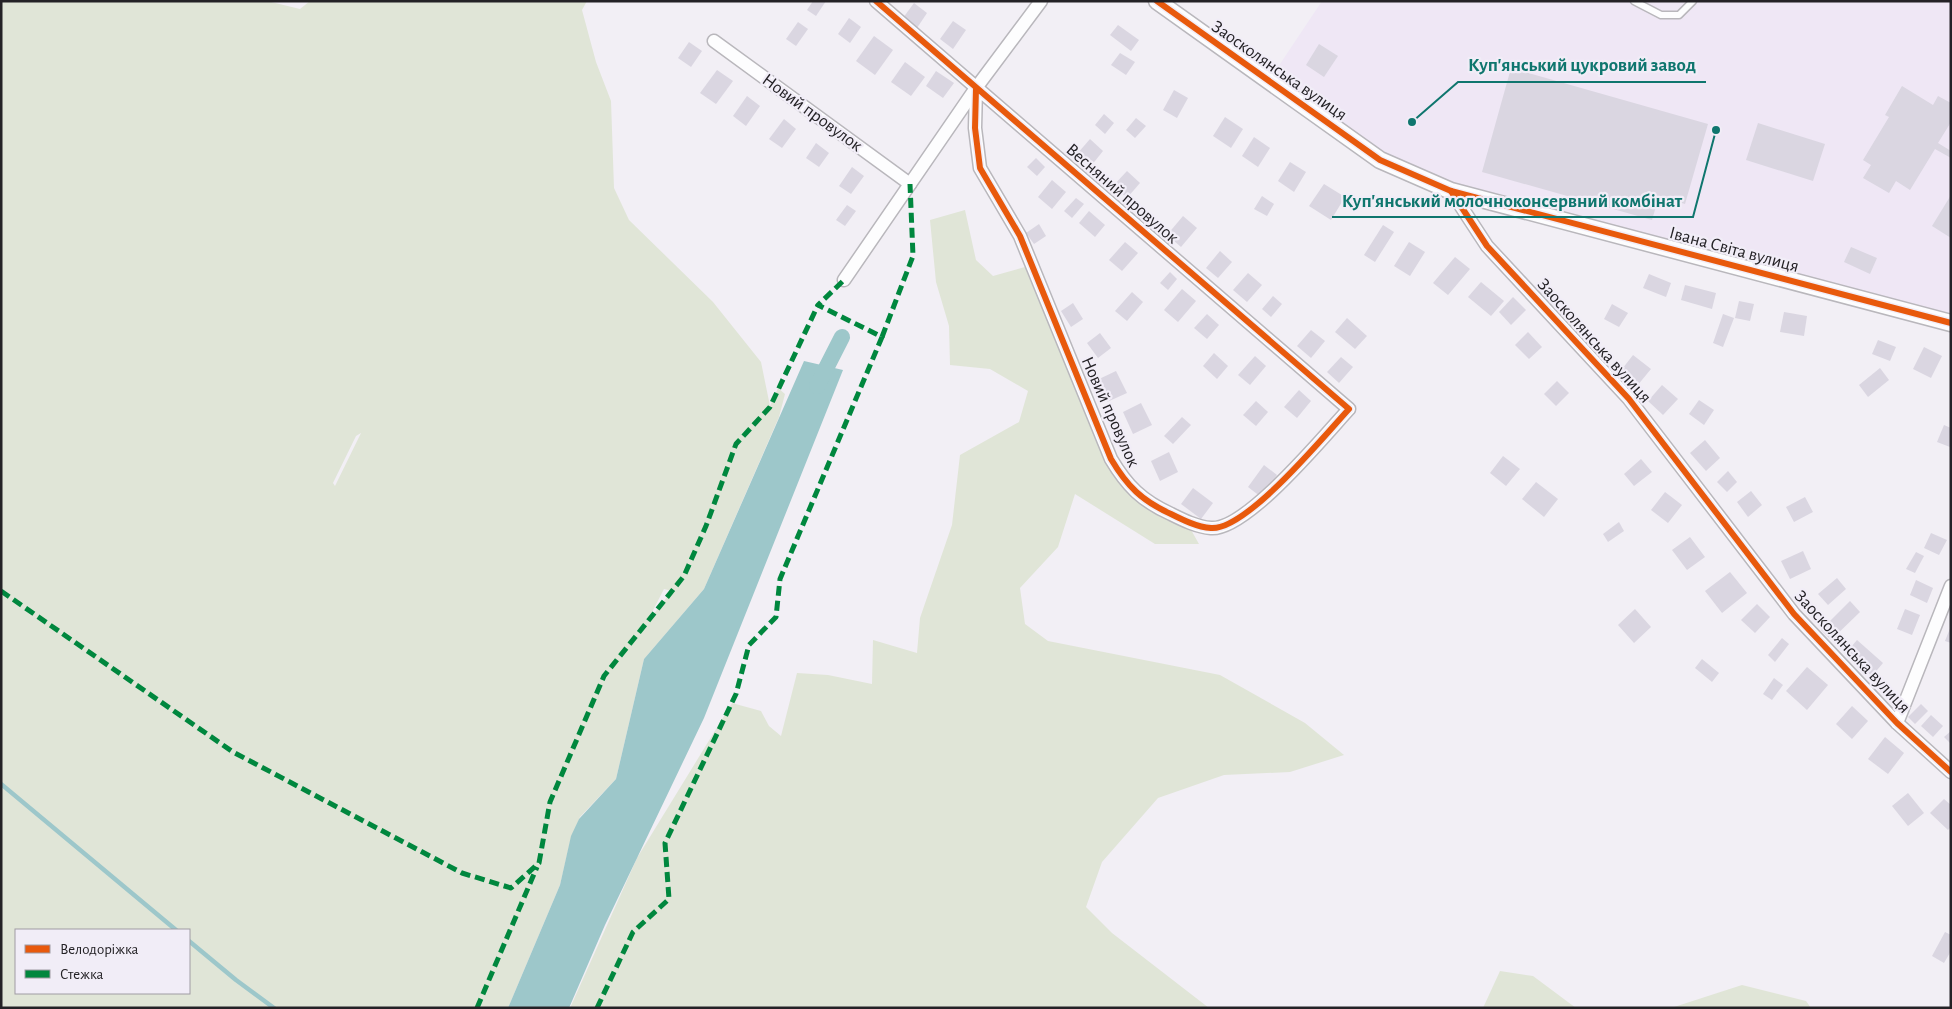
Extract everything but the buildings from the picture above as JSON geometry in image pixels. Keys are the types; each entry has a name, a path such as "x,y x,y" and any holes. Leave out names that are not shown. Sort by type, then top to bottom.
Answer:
{"street":[{"name":"Весняний провулок","path":"876,1 1350,409"},
{"path":"844,280 976,88 1041,1"},
{"name":"Заосколянська вулиця","path":"1157,1 1380,160 1452,192 1487,246 1629,399 1794,614 1897,723 1951,772"},
{"name":"Новий провулок","path":"714,41 910,184"},
{"name":"Новий провулок","path":"976,88 975,128 980,168 1020,236 1111,459 1126,484 1153,506 1186,521 1212,528 1234,523 1261,502 1350,409"},
{"name":"Івана Світа вулиця","path":"1452,192 1951,323"},
{"path":"1897,723 1950,592"}],"lane":[{"path":"1634,1 1661,15 1679,15 1693,1"}],"shaded area":[{"path":"1,1 267,1 300,9 310,1 587,1 582,10 596,62 611,101 614,188 629,220 713,302 761,362 770,406 778,388 785,394 779,417 704,589 644,659 616,779 580,817 570,842 560,885 508,1008 1,1008","holes":["361,433 335,486 333,483 356,436","664,589 672,591 648,621 648,620"]},
{"path":"1322,1 1951,1 1951,315 1451,191 1401,164 1270,79"},
{"path":"965,210 976,260 993,276 1032,265 1111,459 1143,497 1186,521 1199,544 1155,544 1075,494 1058,547 1020,588 1025,624 1048,641 1220,675 1305,723 1344,755 1290,772 1224,775 1158,798 1102,862 1086,907 1112,933 1209,1008 570,1008 637,858 732,703 761,711 769,726 781,736 797,673 828,675 872,684 873,640 917,653 920,618 952,525 960,455 1019,422 1028,391 990,369 950,365 949,326 936,282 930,220"},
{"path":"1500,971 1533,976 1576,1008 1483,1008"},
{"path":"1742,985 1806,1001 1811,1008 1671,1008"}],"water":[{"path":"804,361 843,370 704,718 605,925 569,1008 508,1008 560,885 571,836 579,819 616,779 644,659 704,589"}],"waterway":[{"path":"817,386 842,337"},
{"path":"1,784 175,929"},
{"path":"190,942 236,980 274,1008"}],"marked path":[{"path":"882,337 913,256 910,184"},
{"path":"597,1008 633,932 669,899 665,843 736,694 749,645 776,617 780,579 882,337 818,305 844,280"},
{"path":"1,591 233,752 462,873 511,888 539,863 550,802 604,676 684,576 706,526 736,444 770,407 818,305"},
{"path":"477,1008 537,867"}],"cycle path":[{"path":"876,1 1349,409 1284,480 1244,514 1226,525 1211,528 1190,523 1152,504 1129,485 1111,459 1020,236 980,168 975,128 976,88"},
{"path":"1157,1 1380,160 1451,191 1951,323"},
{"path":"1451,191 1487,246 1629,399 1794,614 1897,723 1951,772"}],"place":[{"name":"Куп'янський цукровий завод","path":"1412,122"},
{"name":"Куп'янський молочноконсервний комбінат","path":"1716,130"}]}
